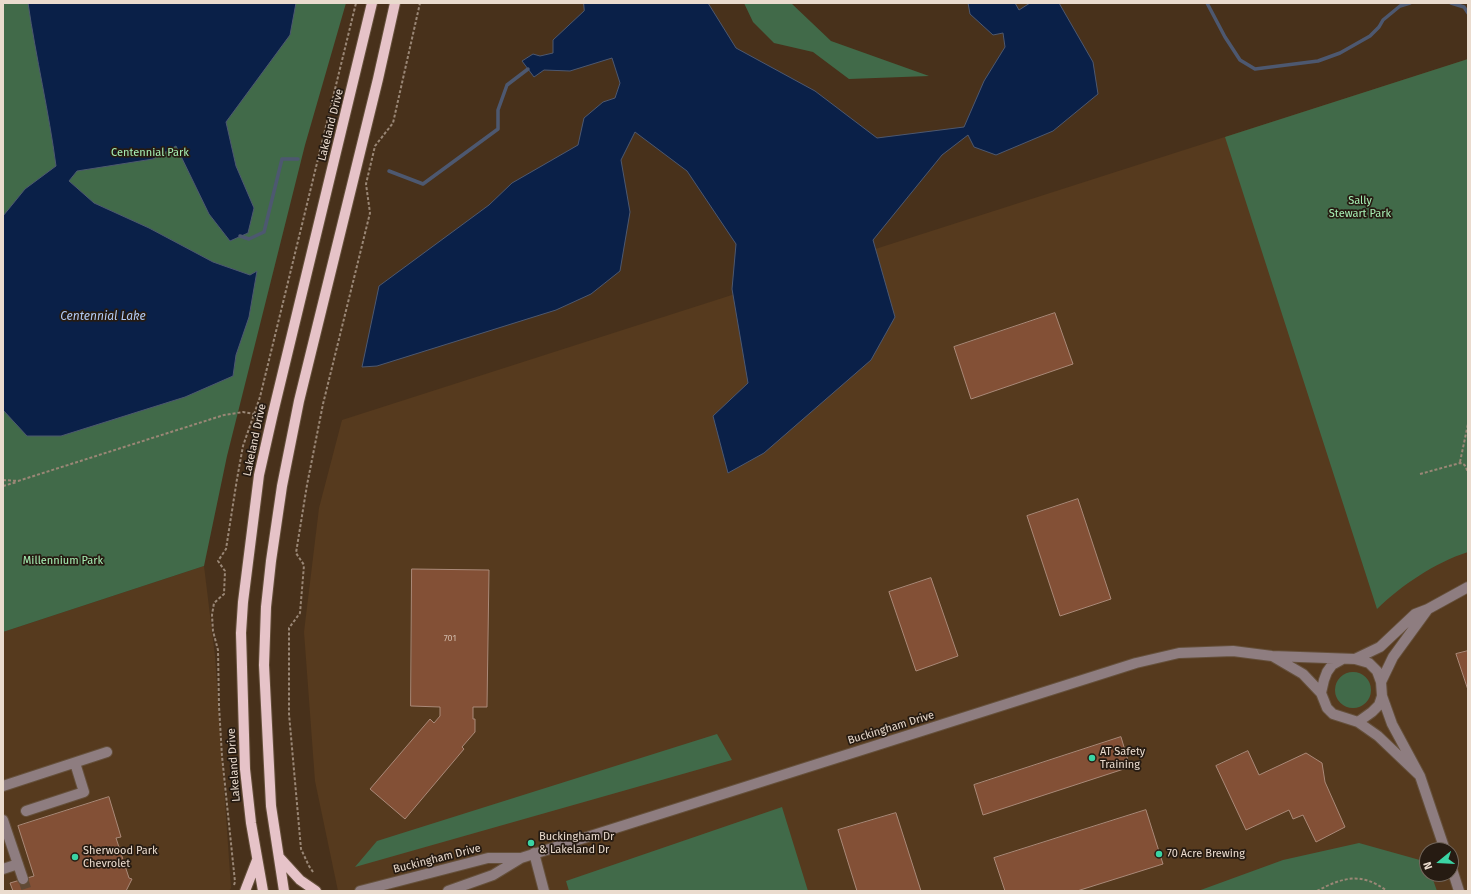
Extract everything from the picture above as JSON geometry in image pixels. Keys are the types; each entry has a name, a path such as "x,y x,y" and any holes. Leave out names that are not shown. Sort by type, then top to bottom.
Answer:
{"main road":[{"name":"Lakeland Drive","path":"263,891 251,823 245,769 241,670 243,602 259,475 272,413 372,3"},
{"path":"284,891 271,806 264,665 266,607 282,486 299,401 378,79 395,3"},
{"path":"279,857 300,880 316,891"},
{"path":"245,891 257,860"}],"street":[{"path":"1355,660 1380,647 1415,614 1428,609 1468,587"},
{"path":"1381,682 1393,657 1428,609"},
{"name":"Buckingham Drive","path":"448,891 493,875 521,858 534,853 1136,663 1179,653 1233,651 1272,656 1340,660"},
{"name":"Buckingham Drive","path":"1272,656 1303,674 1321,693"},
{"path":"1420,776 1378,736 1358,722 1334,714 1327,708 1321,693 1324,680 1327,672 1340,660 1355,660 1369,663 1373,666 1381,682 1382,696 1392,724 1420,776 1442,842"},
{"path":"1358,722 1379,705 1382,696"},
{"path":"3,786 107,752"},
{"path":"26,811 84,792 75,763"},
{"path":"3,820 23,879"},
{"path":"534,853 544,891"},
{"name":"Buckingham Drive","path":"360,891 488,858 521,858"},
{"path":"3,869 18,864"}],"path":[{"path":"313,872 308,866 301,849 289,714 289,628 300,613 304,565 296,553 307,485 324,404 370,213 366,184 375,146 393,123 420,3"},
{"path":"3,486 224,414 243,412 254,414"},
{"path":"1460,463 1468,424"},
{"path":"1420,474 1460,463 1464,463 1468,472"},
{"path":"3,480 18,481"},
{"path":"1318,891 1346,879 1356,878 1376,883 1387,891"}],"shaded area":[{"path":"1468,59 1468,891 338,891 315,781 304,632 319,508 342,420"},
{"path":"204,566 215,656 231,888 229,891 3,891 3,632"}],"green space":[{"name":"Centennial Park","path":"3,3 346,3 305,145 227,456 204,566 3,632"},
{"path":"744,3 791,3 831,41 929,76 849,79 813,52 774,43 753,22"},
{"name":"Sally Stewart Park","path":"1468,59 1468,552 1443,562 1419,576 1408,583 1377,609 1225,137"},
{"path":"1357,672 1366,677 1370,683 1370,697 1366,703 1357,708 1349,708 1340,703 1336,697 1335,686 1340,677 1346,673"},
{"path":"717,734 732,760 355,867 377,841"},
{"path":"782,807 808,891 569,891 566,881"},
{"path":"1359,843 1419,860 1419,882 1434,882 1437,891 1198,891 1283,860"}],"water":[{"name":"Centennial Lake","path":"28,3 296,3 290,35 226,122 236,166 254,208 248,233 230,241 209,214 176,146 153,159 77,171 69,181 94,203 149,228 213,262 250,275 257,271 249,317 236,355 233,376 185,397 61,436 27,436 3,410 3,216 25,189 56,166"},
{"path":"584,3 708,3 736,48 815,91 877,138 964,127 984,81 1005,47 1003,33 993,35 970,14 968,3 1015,3 1019,10 1030,3 1059,3 1093,62 1098,94 1053,131 996,155 974,147 968,135 942,155 873,240 895,317 871,360 764,453 728,473 713,416 748,383 732,289 736,244 687,171 635,132 621,160 630,212 620,271 591,294 556,310 377,366 362,367 379,286 489,205 512,183 578,145 584,118 603,102 615,98 620,83 612,58 570,71 544,70 534,77 522,61 533,54 540,56 553,53 553,40 584,11"}],"building":[{"path":"1055,313 1073,364 971,399 954,347"},
{"path":"1078,499 1111,599 1060,616 1027,516"},
{"path":"412,569 489,570 487,707 473,707 475,732 462,747 464,749 405,819 370,789 430,719 434,723 440,716 440,707 411,706"},
{"path":"931,578 958,656 916,671 889,592"},
{"path":"1468,651 1468,690 1456,654"},
{"path":"1121,737 1130,767 983,815 974,785"},
{"path":"1248,751 1259,775 1306,753 1322,763 1325,782 1345,827 1316,842 1303,815 1293,819 1289,810 1246,830 1216,766"},
{"name":"Sherwood Park Chevrolet","path":"109,797 121,837 116,838 129,878 132,879 126,891 13,891 10,883 34,876 18,826"},
{"path":"1146,810 1163,864 1077,891 1005,891 994,858"},
{"path":"896,813 921,891 857,891 838,830"}],"waterway":[{"path":"1207,3 1225,37 1240,60 1255,69 1318,61 1340,53 1370,36 1379,27 1383,20 1400,6 1410,3"},
{"path":"1451,3 1464,7 1468,13"},
{"path":"389,171 423,184 498,129 498,110 507,85 528,69"},
{"path":"240,236 249,239 264,232 282,159 298,159"}],"tunnel":[{"path":"23,879 27,891"}],"place":[{"name":"AT Safety Training","path":"1092,758"},
{"name":"Buckingham Dr & Lakeland Dr","path":"531,843"},
{"name":"70 Acre Brewing","path":"1159,854"},
{"name":"Sherwood Park Chevrolet","path":"75,857"}],"park label":[{"name":"Millennium Park","path":"63,561"}]}
